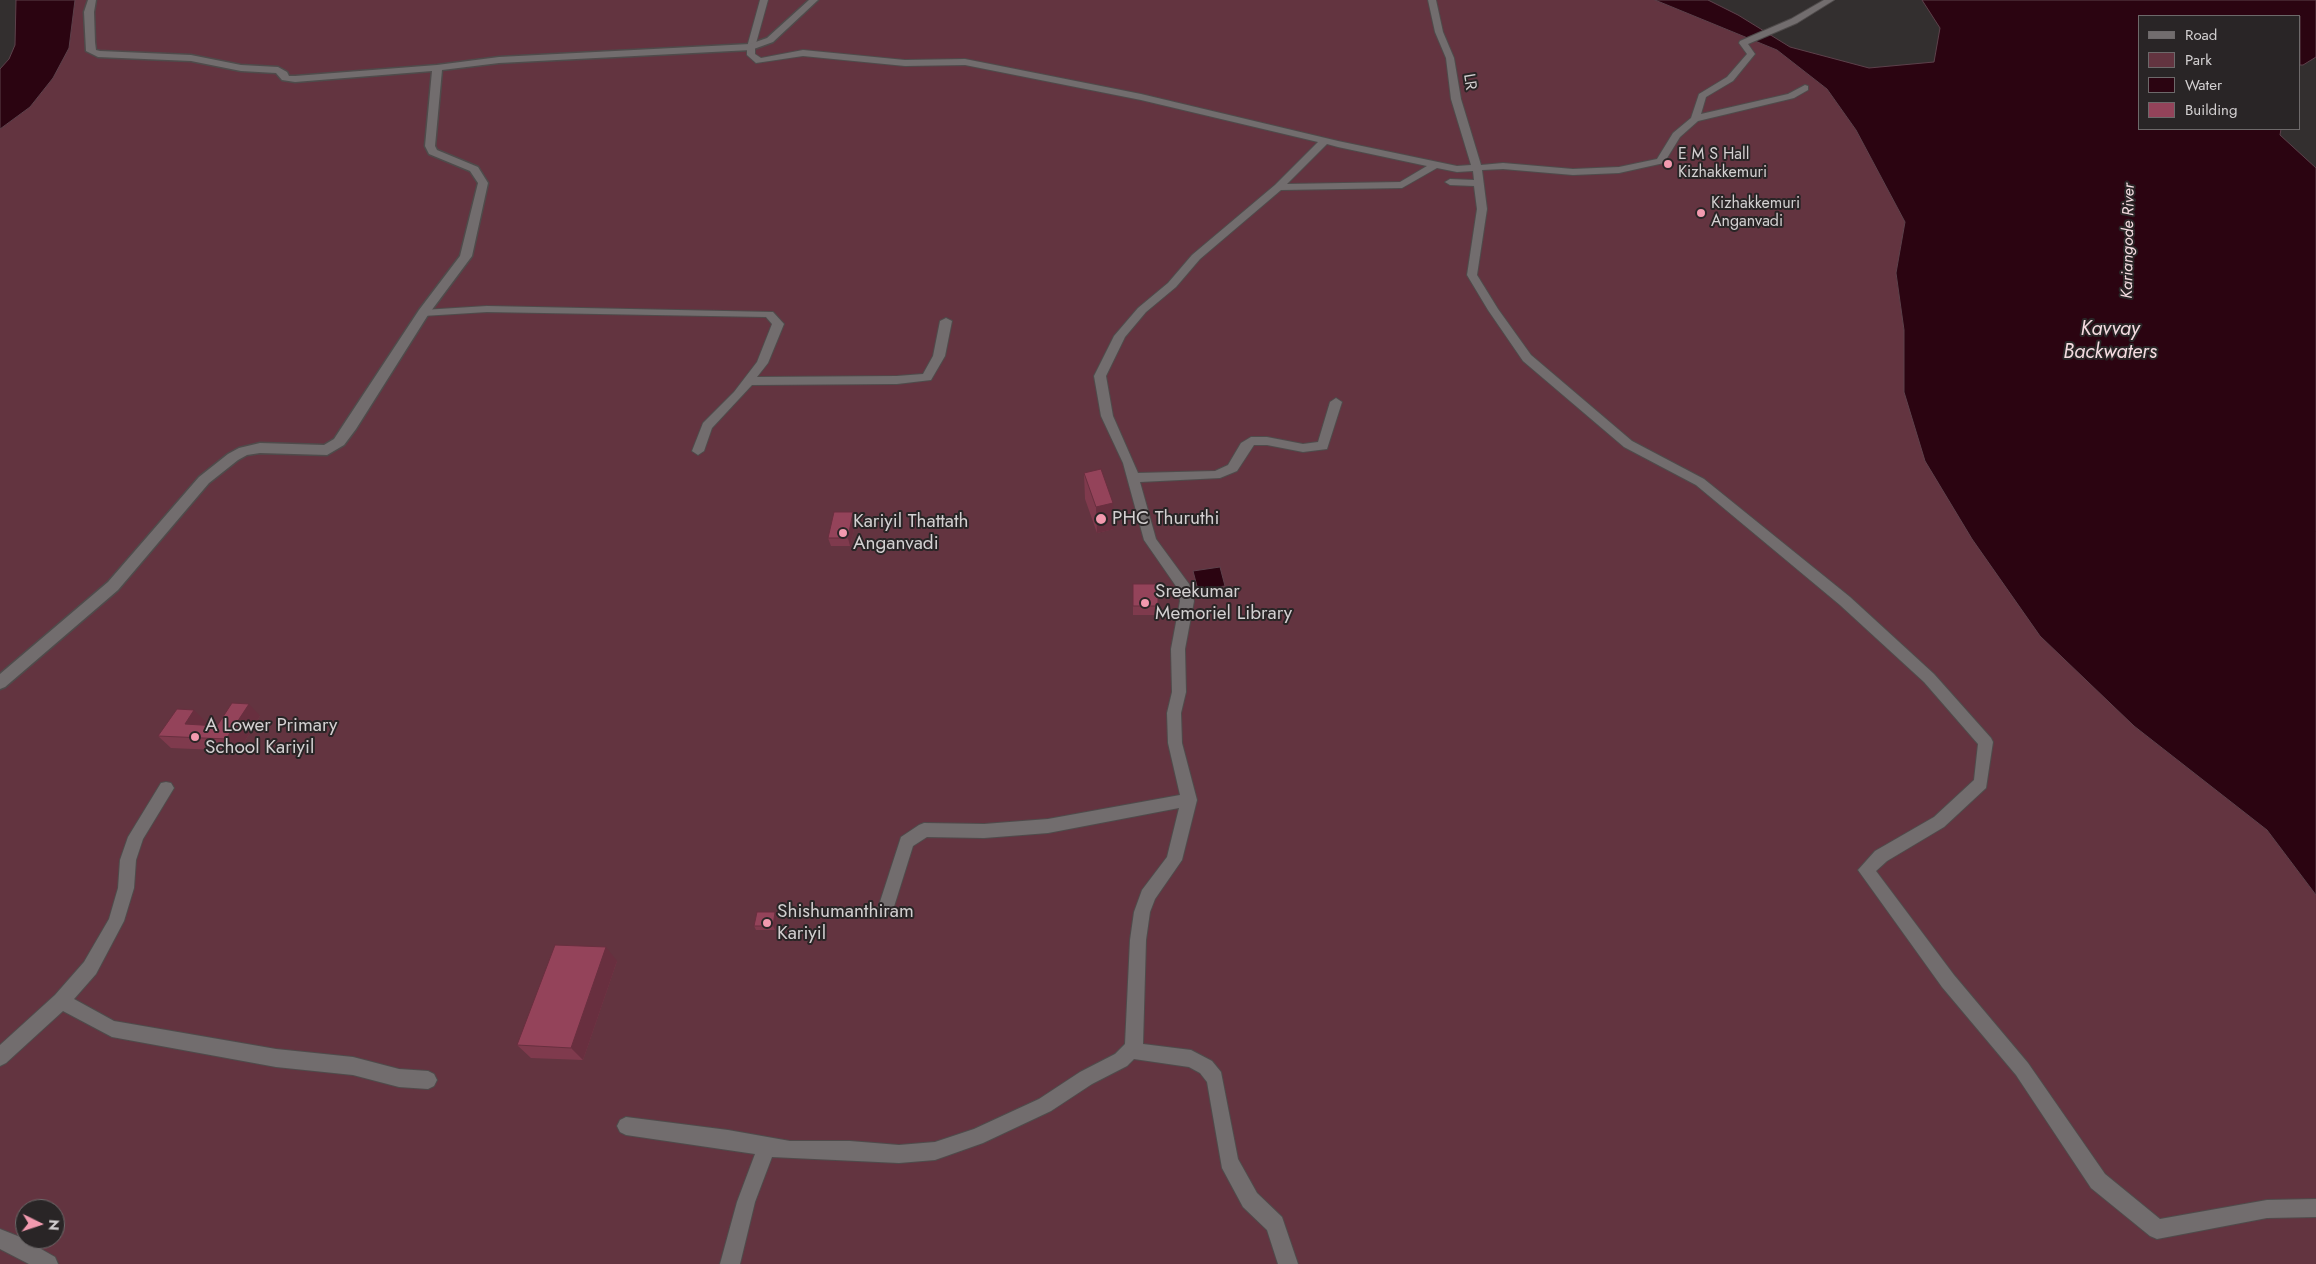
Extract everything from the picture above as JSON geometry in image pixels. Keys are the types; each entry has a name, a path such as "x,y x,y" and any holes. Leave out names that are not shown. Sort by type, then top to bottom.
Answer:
{"street":[{"path":"92,0 89,12 90,42 91,51 98,54 191,58 241,68 278,70 284,74 285,78 295,79 438,68 499,60 751,47 770,40 814,0"},
{"path":"764,0 750,55 759,61 803,53 905,63 973,64 1141,98 1325,141 1457,169 1503,166 1591,171 1619,170 1661,161 1676,135 1695,119 1725,110 1791,96 1805,88"},
{"name":"LR","path":"1432,0 1439,32 1450,58 1456,98 1477,168 1482,209 1472,275 1493,310 1528,358 1628,444 1700,482 1845,601 1929,678 1986,742 1981,783 1939,822 1881,856 1866,870 1948,981 2022,1069 2098,1181 2157,1229 2267,1209 2316,1208"},
{"path":"1695,119 1702,96 1730,78 1751,54 1743,43 1794,21 1830,0"},
{"path":"0,683 113,586 204,480 233,457 244,451 260,448 328,450 339,442 423,313 466,256 483,183 474,169 433,152 430,146 438,68"},
{"path":"626,1126 728,1139 790,1150 850,1150 899,1154 935,1151 978,1137 1045,1105 1086,1078 1121,1060 1134,1048 1138,940 1142,912 1148,895 1174,860 1189,800 1175,743 1174,713 1179,692 1178,649 1187,601 1184,588 1150,540 1129,463 1107,416 1100,376 1120,336 1142,310 1172,285 1196,257 1278,187 1325,141"},
{"path":"1278,187 1402,185 1435,165"},
{"path":"1450,182 1479,183"},
{"path":"423,313 487,309 769,314 778,324 762,363 707,426 698,451"},
{"path":"748,381 897,380 927,376 939,356 946,321"},
{"path":"1133,478 1216,475 1233,468 1245,446 1251,441 1267,441 1303,448 1324,446 1336,402"},
{"path":"0,1057 62,1001 90,968 116,921 126,888 128,860 136,837 166,788"},
{"path":"886,908 907,842 924,830 984,831 1048,826 1189,800"},
{"path":"62,1001 112,1029 276,1058 353,1066 399,1078 428,1080"},
{"path":"1134,1048 1140,1053 1190,1059 1206,1068 1215,1078 1229,1161 1250,1200 1275,1224 1288,1264"},
{"path":"730,1264 746,1202 767,1147"},
{"path":"0,1239 13,1244 48,1264"}],"green space":[{"path":"75,0 1655,0 1777,50 1827,89 1856,130 1905,222 1896,274 1904,330 1904,392 2134,726 2267,830 2316,895 2316,1264 0,1264 0,129 30,107 53,78 69,48"}],"water":[{"path":"16,0 75,0 69,48 53,78 30,107 0,129 0,69 9,59 15,45"},
{"name":"Kavvay Backwaters","path":"1655,0 1708,0 1738,15 1790,47 1869,68 1934,62 1940,28 1922,0 2316,0 2316,57 2303,65 2301,65 2301,15 2138,15 2138,130 2281,130 2280,135 2316,168 2316,895 2267,830 2134,726 2040,636 1972,539 1925,461 1904,392 1904,330 1896,273 1905,222 1856,130 1827,89 1777,50"},
{"path":"1220,567 1225,586 1198,590 1193,571"}],"building":[{"path":"1101,469 1113,503 1096,507 1084,473"},
{"path":"834,512 853,512 848,538 828,538"},
{"name":"Sreekumar Memoriel Library","path":"1133,584 1158,584 1158,606 1133,606"},
{"path":"232,703 249,704 226,739 158,736 177,709 194,710 185,724 217,726"},
{"name":"Shishumanthiram Kariyil","path":"757,912 775,912 773,926 754,926"},
{"path":"555,945 606,947 571,1048 517,1045"}],"place":[{"name":"E M S Hall Kizhakkemuri","path":"1668,164"},
{"name":"Kizhakkemuri Anganvadi","path":"1701,213"},
{"name":"PHC Thuruthi","path":"1101,519"},
{"name":"Kariyil Thattath Anganvadi","path":"843,533"},
{"name":"Sreekumar Memoriel Library","path":"1145,603"},
{"name":"A Lower Primary School Kariyil","path":"195,737"},
{"name":"Shishumanthiram Kariyil","path":"767,923"}],"water label":[{"name":"Kariangode River","path":"2129,241"}]}
